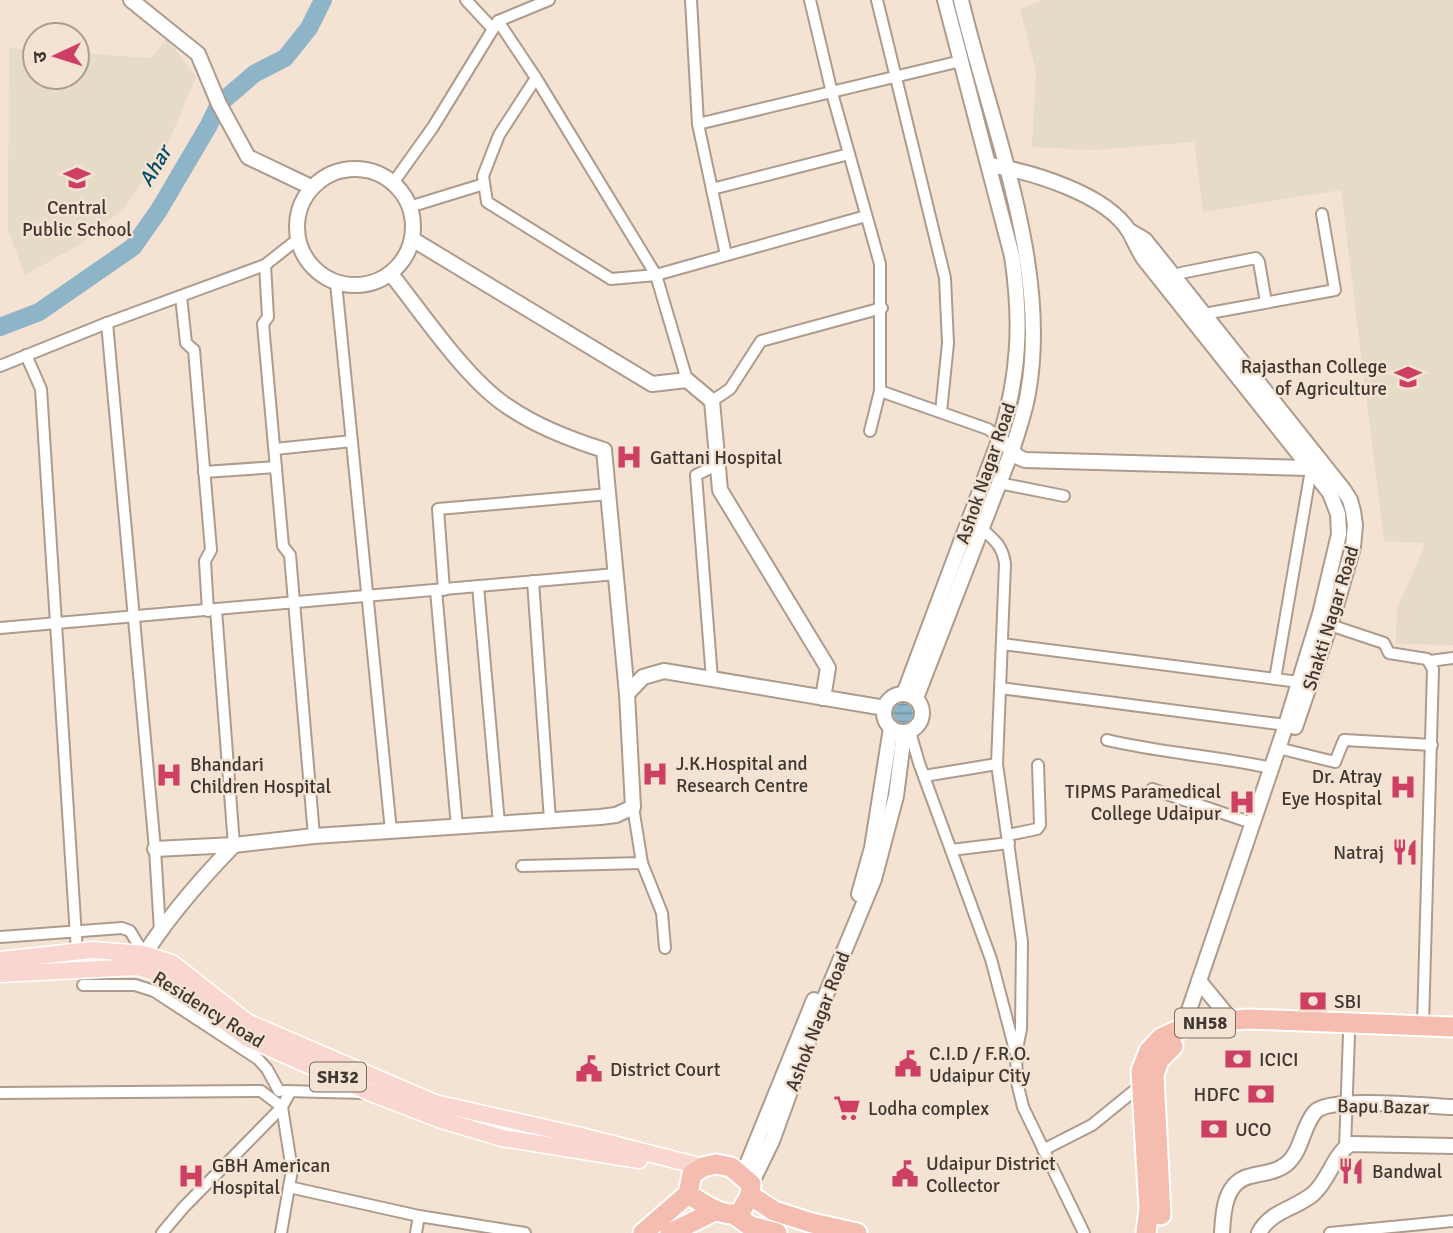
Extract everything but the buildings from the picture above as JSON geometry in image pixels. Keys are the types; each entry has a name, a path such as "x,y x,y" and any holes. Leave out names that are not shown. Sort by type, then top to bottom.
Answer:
{"highway":[{"name":"NH58","path":"1146,1233 1149,1209 1141,1071 1149,1051 1161,1038 1183,1028 1231,1020 1453,1027"},
{"name":"NH58","path":"1160,1233 1161,1172 1154,1084 1156,1068 1164,1054 1183,1041 1217,1032 1246,1031 1453,1038"},
{"path":"643,1233 688,1194 697,1170 716,1164 731,1167 774,1211 857,1233"},
{"path":"670,1233 725,1213 740,1213 748,1186"},
{"path":"688,1194 766,1232"}],"main road":[{"path":"0,960 78,960"},
{"name":"Residency Road","path":"0,974 78,960 140,960 247,1038 371,1093 440,1120 502,1138 697,1170"},
{"path":"140,960 172,963 247,1022 435,1103 577,1135 697,1170"}],"street":[{"path":"131,0 198,54 219,104 248,157 311,187"},
{"path":"466,0 496,25 536,78 656,275 687,380 712,401 720,490 828,668 823,698"},
{"path":"394,183 433,127 496,25 550,0"},
{"path":"691,0 698,124 726,255"},
{"path":"810,0 832,93 880,264 880,391 870,431"},
{"path":"877,0 946,278 948,343 941,412"},
{"name":"Ashok Nagar Road","path":"910,696 1000,438 1014,387 1018,345 1018,306 1012,256 946,0"},
{"path":"910,696 982,530 1012,450 1028,394 1032,316 1027,257 961,0"},
{"path":"698,124 897,79 961,61"},
{"path":"536,78 499,135 483,176 487,202 611,279 656,275 866,216"},
{"path":"712,189 849,154"},
{"name":"Shakti Nagar Road","path":"990,165 1083,193 1101,205 1128,230 1138,251 1204,314 1310,461 1334,500 1339,534 1320,614 1286,725 1183,1028"},
{"path":"350,168 370,170 386,177 401,190 413,214 412,239 407,254 391,274 373,283 356,286 336,283 312,267 300,249 297,218 303,198 311,187 327,174 350,168"},
{"path":"409,207 484,184"},
{"path":"1204,314 1335,290 1321,214"},
{"path":"0,366 265,265 298,239"},
{"path":"412,239 652,384 687,380"},
{"path":"1169,281 1181,273 1256,258 1266,302"},
{"path":"265,265 268,317 263,324 283,546 290,555 295,604 314,836"},
{"path":"391,274 470,373 509,408 572,440 604,450 627,694 633,807 642,863 662,913 665,948"},
{"name":"Shakti Nagar Road","path":"1169,281 1310,461 1347,494 1352,504 1355,525 1353,547 1330,625 1294,728 1279,746"},
{"path":"336,283 391,831"},
{"path":"140,960 197,885 234,845 205,561 211,550 194,350 186,343 181,296"},
{"path":"712,401 730,389 761,341 881,308"},
{"path":"107,323 155,849 160,931"},
{"path":"26,355 41,389 78,960"},
{"path":"880,391 988,429 1026,460 1275,467 1310,461 1275,679"},
{"path":"275,449 352,441"},
{"path":"712,679 696,475 718,465"},
{"path":"204,472 276,467"},
{"path":"999,483 1064,496"},
{"path":"457,827 440,590 438,509 609,494"},
{"path":"982,530 998,542 1004,554 997,764 1023,958 1021,1029 1016,1054"},
{"path":"0,628 616,574"},
{"path":"533,581 550,820"},
{"path":"478,586 499,824"},
{"path":"1330,625 1384,643 1389,653 1430,661 1453,658"},
{"path":"1002,644 1299,682"},
{"path":"1423,1026 1434,674 1430,661"},
{"path":"627,694 643,677 664,671 885,708"},
{"path":"1000,688 1286,725"},
{"path":"902,731 916,728 922,717 920,704 910,696 890,699 885,708 886,723 902,731 924,776 991,959 1016,1054 1017,1082 1023,1107 1084,1233"},
{"path":"748,1186 794,1048 859,893 902,731"},
{"path":"1107,740 1271,768"},
{"path":"1279,746 1335,762 1344,740 1432,745"},
{"path":"924,776 997,764"},
{"path":"951,850 1009,839 1040,825 1038,765"},
{"path":"1152,789 1252,823"},
{"path":"155,849 616,815 633,807"},
{"path":"522,866 642,863"},
{"path":"0,937 122,928 130,931 140,960"},
{"path":"1199,981 1231,1020"},
{"path":"83,985 135,985 154,991 257,1059 267,1069 284,1091 282,1107 292,1170 281,1233"},
{"path":"1259,1233 1267,1220 1315,1193 1345,1148 1349,1034"},
{"path":"0,1093 371,1093 383,1080"},
{"path":"1043,1150 1092,1125 1140,1086"},
{"path":"261,1091 282,1107"},
{"name":"Bapu Bazar","path":"1222,1233 1226,1200 1236,1182 1282,1168 1294,1156 1315,1112 1328,1105 1347,1103 1453,1107"},
{"path":"162,1233 282,1107"},
{"path":"1345,1148 1358,1143 1453,1146"},
{"path":"289,1187 419,1216 525,1233"},
{"path":"416,1233 419,1216"},
{"path":"1330,1233 1453,1221"}],"shaded area":[{"name":"Rajasthan College of Agriculture","path":"1043,0 1453,0 1453,645 1396,644 1397,609 1426,543 1384,541 1341,190 1203,212 1194,142 1091,150 1032,147 1036,71 1020,9"},
{"name":"Central Public School","path":"167,39 196,77 165,150 125,207 82,243 25,275 8,230 9,48 21,49 21,91 91,91 91,54 151,58"}],"water":[{"path":"903,703 910,706 913,713 910,720 903,723 896,720 893,713 896,706"}],"waterway":[{"name":"Ahar","path":"0,327 39,312 133,247 159,210 219,104 254,74 285,58 309,28 323,0"}],"place":[{"name":"Central Public School","path":"77,178"},
{"name":"Rajasthan College of Agriculture","path":"1408,377"},
{"name":"Gattani Hospital","path":"629,457"},
{"name":"J.K.Hospital and Research Centre","path":"655,774"},
{"name":"Bhandari Children Hospital","path":"169,775"},
{"name":"Dr. Atray Eye Hospital","path":"1403,787"},
{"name":"TIPMS Paramedical College Udaipur","path":"1242,802"},
{"name":"Natraj","path":"1405,852"},
{"name":"SBI","path":"1313,1001"},
{"name":"ICICI","path":"1238,1059"},
{"name":"C.I.D / F.R.O. Udaipur City","path":"908,1064"},
{"name":"District Court","path":"589,1069"},
{"name":"HDFC","path":"1261,1094"},
{"name":"Lodha complex","path":"847,1108"},
{"name":"UCO","path":"1214,1129"},
{"name":"Bandwal","path":"1351,1171"},
{"name":"Udaipur District Collector","path":"905,1174"},
{"name":"GBH American Hospital","path":"191,1176"}]}
